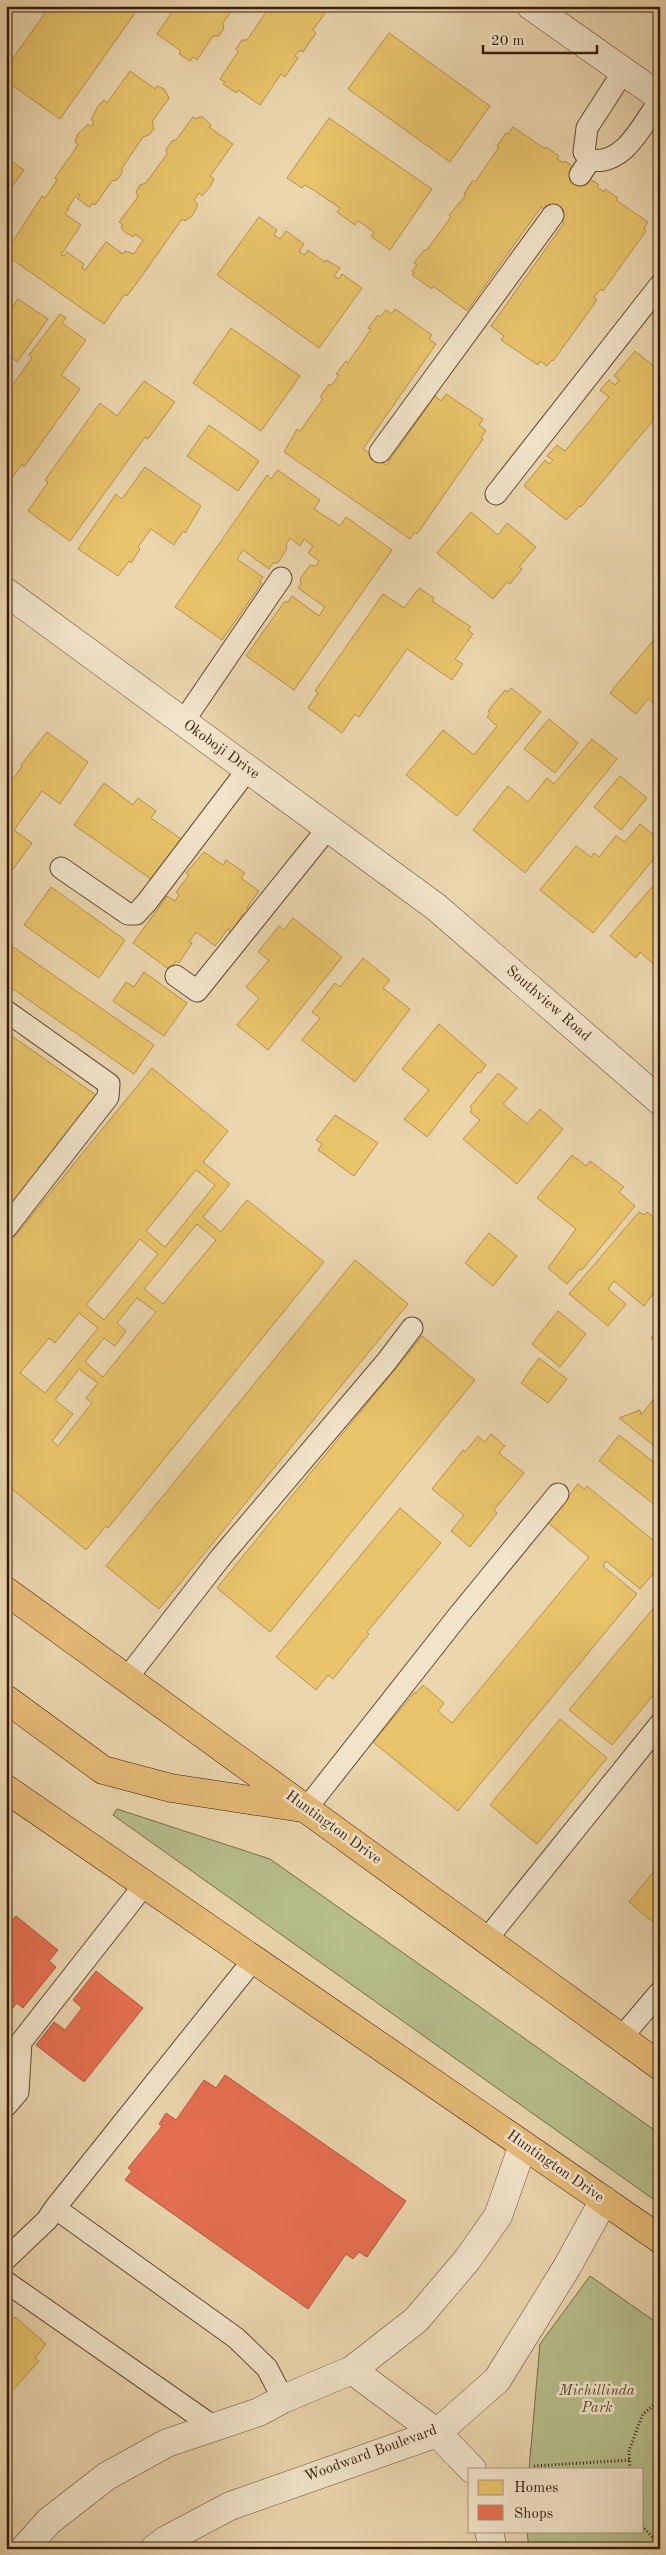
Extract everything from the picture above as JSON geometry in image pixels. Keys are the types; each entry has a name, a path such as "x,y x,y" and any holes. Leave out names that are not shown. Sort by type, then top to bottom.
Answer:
{"main road":[{"name":"Huntington Drive","path":"6,1590 660,2066"},
{"path":"6,1699 103,1770 171,1788 306,1809"},
{"name":"Huntington Drive","path":"6,1789 660,2239"}],"street":[{"path":"531,6 660,99"},
{"name":"Okoboji Drive","path":"6,592 436,907"},
{"name":"Southview Road","path":"436,907 660,1101"},
{"path":"24,2549 49,2521 107,2476 167,2443 259,2412 283,2399 352,2370 416,2320 467,2260 498,2216 523,2145"},
{"name":"Woodward Boulevard","path":"154,2549 166,2540 230,2506 437,2433 496,2380 567,2267 604,2200"},
{"path":"352,2370 437,2433 471,2468"},
{"path":"489,2532 492,2549"}],"lane":[{"path":"623,72 587,128 584,152 585,168 621,154 660,99"},
{"path":"380,452 553,215"},
{"path":"496,494 660,285"},
{"path":"184,722 281,578"},
{"path":"61,868 128,914 136,914 248,769"},
{"path":"176,976 197,991 328,828"},
{"path":"6,1011 109,1084 108,1097 6,1228"},
{"path":"126,1678 221,1557 387,1361 412,1328"},
{"path":"306,1809 458,1616 558,1494"},
{"path":"486,1940 660,1724"},
{"path":"6,2106 18,2092 21,2042 145,1884"},
{"path":"6,2259 47,2220 254,1959"},
{"path":"621,2038 660,1992"},
{"path":"55,2208 236,2338 267,2368 283,2399"},
{"path":"6,2282 214,2427"}],"path":[{"path":"630,2468 630,2450 643,2414 660,2400"},
{"path":"534,2466 630,2460"},
{"path":"644,2528 660,2545"}],"green space":[{"path":"117,1809 270,1859 660,2134 660,2204 113,1815"},
{"name":"Michillinda Park","path":"590,2276 660,2325 660,2549 529,2549 527,2532 644,2532 644,2468 529,2468 540,2344"}],"building: Homes":[{"path":"50,6 140,6 60,119 6,81 6,68"},
{"path":"176,6 235,6 223,23 224,28 219,36 213,36 197,60 193,57 190,61 179,54 181,51 157,34"},
{"path":"267,6 330,6 313,30 316,33 303,52 300,50 295,56 298,58 285,77 281,74 260,105 238,90 236,93 223,84 225,82 220,79 238,52 236,49 242,40 247,40 268,9"},
{"path":"389,33 490,106 450,162 348,89"},
{"path":"130,71 155,89 157,86 164,89 169,98 152,122 154,129 149,135 143,137 122,168 122,173 117,180 112,181 95,205 92,203 90,207 86,205 77,198 80,195 78,193 65,214 81,225 61,255 64,256 67,252 84,264 82,268 85,270 106,242 123,254 125,251 134,254 143,240 135,234 134,237 126,233 121,228 123,225 119,222 138,197 136,192 140,185 146,183 167,154 166,149 172,141 176,140 193,117 197,119 203,117 211,125 209,127 233,144 210,176 214,179 210,187 202,196 199,193 194,200 197,203 197,207 192,216 185,221 182,219 127,296 125,294 104,324 6,255 6,252 42,196 45,198 57,180 55,178 78,145 75,142 78,134 88,124 90,127 94,122 91,120 98,106 104,100 107,103"},
{"path":"329,118 432,189 390,250 371,236 374,232 358,221 355,225 337,212 340,208 305,185 302,188 287,178"},
{"path":"513,127 545,149 546,147 559,156 557,159 564,163 565,161 599,185 597,187 604,192 605,189 618,198 616,200 648,222 644,229 646,231 603,291 601,289 594,297 597,300 553,361 547,366 540,361 538,365 501,340 504,336 491,326 564,223 541,207 467,311 433,286 432,289 412,275 414,273 412,271 417,265 414,263 424,250 426,251 451,217 449,215 466,195 464,194 473,180 475,182 499,147 497,146"},
{"path":"6,157 24,170 6,195"},
{"path":"259,217 277,230 274,235 280,239 286,231 304,244 299,252 305,255 308,250 325,262 326,260 340,268 334,276 339,279 342,274 362,288 319,348 217,275"},
{"path":"18,299 48,319 17,362 6,354 6,303 12,307"},
{"path":"395,309 432,335 429,339 436,344 363,449 386,465 435,396 441,401 446,394 483,419 479,425 486,430 481,438 483,439 417,534 415,532 410,539 284,452 297,429 300,431 323,399 320,397 329,384 331,386 339,375 336,374 346,361 348,363 371,329 368,328 378,315 380,317 386,310 392,314"},
{"path":"60,314 66,318 62,323 86,340 61,375 80,389 24,467 22,464 6,486 6,394 32,358 29,355"},
{"path":"231,328 300,376 261,431 193,383"},
{"path":"635,351 660,371 660,412 581,507 566,520 524,486 545,460 549,464 553,460 547,456 557,445 565,451 609,397 600,390 609,380 615,385 619,380 614,376"},
{"path":"144,381 175,402 148,439 145,437 70,541 28,511 48,482 45,480 100,403 117,416"},
{"path":"209,425 259,461 238,491 187,456"},
{"path":"145,467 201,506 185,533 183,531 174,545 151,529 138,547 140,549 131,563 129,561 118,576 78,549 116,494 122,499"},
{"path":"278,470 320,500 314,509 340,526 346,517 392,550 294,690 246,656 285,601 287,603 292,596 319,616 325,607 298,588 301,584 300,579 310,565 316,566 319,561 308,553 313,546 304,539 300,546 290,538 286,545 287,548 278,563 273,563 269,569 243,550 237,559 263,577 259,582 262,583 222,640 175,607 267,475 271,479"},
{"path":"471,512 498,535 507,523 536,547 519,567 522,569 510,584 507,582 493,599 437,553"},
{"path":"419,588 434,598 432,601 471,627 468,630 473,634 455,659 463,664 452,680 407,649 359,717 355,714 342,733 308,708 318,693 315,691 383,594 404,608"},
{"path":"660,632 660,708 648,699 636,714 610,693"},
{"path":"511,688 541,712 457,816 406,775 443,730 474,755 497,726 487,717 490,713 488,711 505,690 508,692"},
{"path":"549,719 578,743 555,773 524,749"},
{"path":"47,732 88,762 60,804 42,791 14,830 32,843 6,879 6,774 13,779 21,765"},
{"path":"592,739 617,759 525,873 473,830 508,786 528,802 547,778 554,784"},
{"path":"620,776 647,798 621,830 594,807"},
{"path":"104,783 133,805 138,798 156,811 151,818 181,839 152,880 74,825"},
{"path":"640,824 660,840 660,851 593,933 540,890 576,846 591,857 594,853 599,857 616,836 625,842"},
{"path":"204,852 223,865 226,860 245,873 241,878 259,891 247,908 250,910 246,916 243,914 231,932 228,929 215,946 196,932 189,942 192,943 179,963 176,961 170,970 133,943 167,896 175,901 179,895 176,892 189,875 186,873"},
{"path":"660,878 659,969 640,952 636,958 610,936"},
{"path":"51,887 125,940 99,978 24,925"},
{"path":"293,918 342,957 268,1050 237,1025 259,998 246,987 269,960 258,952 279,926 284,930"},
{"path":"6,942 154,1045 134,1074 6,984"},
{"path":"363,958 390,980 383,988 410,1009 355,1082 302,1040 320,1018 312,1012 335,983 340,987"},
{"path":"144,972 187,1003 164,1036 113,1001 126,982 134,987"},
{"path":"439,1024 486,1065 480,1073 478,1072 427,1137 404,1119 429,1090 402,1069"},
{"path":"6,1032 96,1095 6,1214 6,1099 13,1089 6,1085"},
{"path":"152,1068 228,1131 203,1162 230,1184 203,1217 221,1232 247,1200 324,1262 108,1528 106,1526 86,1550 6,1484 6,1247","holes":["196,1170 215,1185 165,1247 146,1231","197,1224 216,1240 163,1304 144,1289","140,1239 158,1254 104,1320 86,1305","137,1298 156,1312 103,1377 85,1362 104,1338 115,1346 126,1331 117,1323","79,1313 98,1328 45,1393 20,1373 49,1338 55,1343","79,1369 98,1383 86,1398 92,1403 58,1446 52,1441 73,1414 55,1400"]},
{"path":"498,1073 517,1088 503,1104 527,1124 540,1109 563,1129 517,1184 463,1139 480,1120 470,1112 472,1109 470,1107"},
{"path":"335,1115 378,1143 354,1176 318,1150 322,1144 316,1140"},
{"path":"572,1155 586,1166 590,1161 624,1187 619,1192 635,1206 582,1270 580,1269 567,1284 548,1268 576,1229 537,1198"},
{"path":"639,1212 644,1215 647,1212 660,1222 660,1295 655,1291 644,1306 614,1281 608,1289 626,1304 608,1326 569,1294"},
{"path":"489,1233 517,1256 493,1286 465,1263"},
{"path":"355,1260 408,1304 159,1609 106,1566"},
{"path":"558,1311 586,1334 560,1367 532,1344"},
{"path":"660,1327 660,1345 651,1338"},
{"path":"422,1336 475,1380 270,1632 217,1588"},
{"path":"539,1358 567,1379 548,1403 521,1383"},
{"path":"660,1391 660,1444 657,1448 619,1418 640,1410 641,1415"},
{"path":"491,1434 505,1446 499,1453 524,1473 494,1510 497,1513 470,1547 451,1531 464,1515 432,1489 463,1450 465,1452 478,1436 485,1442"},
{"path":"619,1435 660,1467 660,1509 599,1461"},
{"path":"578,1484 584,1489 587,1486 660,1546 660,1566 640,1589 606,1561 603,1566 637,1594 458,1811 373,1742 423,1685 444,1703 438,1711 452,1723 589,1557 547,1522"},
{"path":"400,1508 441,1543 367,1632 369,1634 333,1679 328,1675 316,1690 276,1657"},
{"path":"657,1604 660,1607 660,1687 612,1745 569,1710"},
{"path":"560,1719 607,1758 537,1844 490,1805"},
{"path":"660,1864 660,1928 629,1902"},
{"path":"15,2317 46,2344 35,2358 39,2361 11,2392 6,2388 6,2327"}],"building: Shops":[{"path":"16,1916 58,1950 49,1961 56,1967 23,2008 17,2003 6,2016 6,1927"},
{"path":"96,1971 143,2008 84,2082 36,2045 54,2022 65,2030 82,2008 73,2000"},
{"path":"225,2075 406,2201 367,2257 359,2252 353,2259 346,2254 308,2309 125,2180 132,2171 128,2168 162,2126 159,2124 166,2113 176,2120 204,2080 216,2088"}]}
